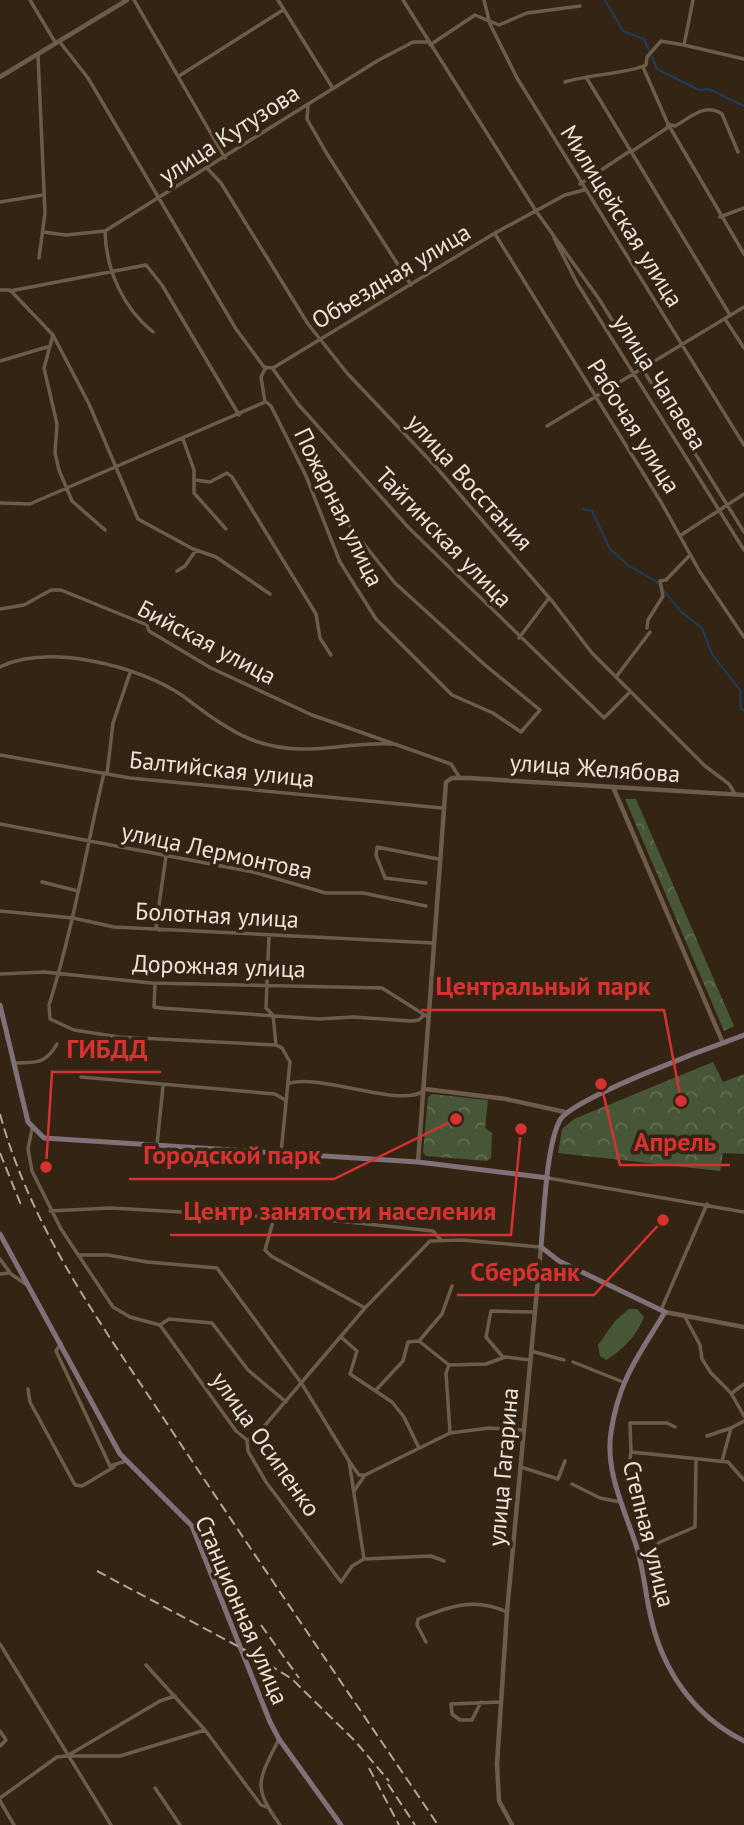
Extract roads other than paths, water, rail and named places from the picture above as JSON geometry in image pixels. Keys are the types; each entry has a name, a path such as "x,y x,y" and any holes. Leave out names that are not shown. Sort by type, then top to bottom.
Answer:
{"main road":[{"path":"0,1006 32,1129 44,1138 418,1162 548,1178"},
{"path":"565,1112 627,1082 744,1035"},
{"name":"улица Гагарина","path":"541,1247 548,1178 556,1135 565,1112"},
{"name":"Станционная улица","path":"0,1234 120,1454 192,1526 258,1698 279,1740 341,1825"},
{"path":"541,1247 559,1261 663,1311"},
{"name":"Степная улица","path":"663,1311 623,1382 610,1436 612,1469 620,1502 639,1553 650,1616 660,1649 675,1680 700,1710 744,1741"}],"street":[{"path":"30,0 57,41 88,78 162,199 236,329 265,367 273,368"},
{"path":"0,77 127,0"},
{"path":"134,0 225,158"},
{"path":"278,0 333,88"},
{"name":"улица Чапаева","path":"403,0 536,211 599,299 744,531"},
{"name":"Милицейская улица","path":"484,0 490,24 517,78 580,184 744,445"},
{"path":"684,45 693,0"},
{"path":"490,24 499,25 527,13 580,6"},
{"path":"179,76 283,10"},
{"name":"улица Кутузова","path":"43,232 66,235 105,231 162,199 333,88 413,42 429,43 475,15 490,24"},
{"path":"643,67 654,46 661,41 744,60"},
{"path":"38,55 43,195 43,232 39,258"},
{"path":"565,82 643,67"},
{"path":"643,67 667,124 720,218 744,254"},
{"path":"586,77 730,316"},
{"path":"308,105 307,119 327,154 411,285"},
{"path":"667,124 675,126 698,112 717,110 722,114 738,152"},
{"path":"580,184 667,128 667,124"},
{"path":"214,165 214,173"},
{"name":"улица Восстания","path":"207,168 214,173 320,339 347,373 436,467 616,677 705,766 729,784 736,794"},
{"name":"Объездная улица","path":"273,368 495,233 565,195 584,190"},
{"path":"0,202 43,195"},
{"path":"720,218 744,208"},
{"name":"улица Чапаева","path":"550,230 577,283 744,550"},
{"path":"105,231 112,270 128,308 153,332"},
{"name":"Рабочая улица","path":"495,233 690,555 744,637"},
{"path":"0,290 84,278 146,265 151,269 239,415"},
{"path":"10,290 53,335 89,404 138,519 196,550 216,557 270,594"},
{"path":"547,426 744,307"},
{"path":"725,318 744,348"},
{"path":"53,335 47,347 44,368 57,424 55,453 72,501 106,530"},
{"path":"0,361 47,347"},
{"path":"0,503 30,504 183,439 208,424 239,415 265,401 261,377 265,367"},
{"name":"Тайгинская улица","path":"273,368 277,378 364,480 519,638 604,718 630,692"},
{"name":"Пожарная улица","path":"265,401 271,406 306,476 341,562 376,619 452,695 493,713 521,732 540,710 485,665 395,583 348,524"},
{"path":"183,439 195,480 194,493 226,529"},
{"path":"195,480 210,482 227,473 232,477 316,614 320,638 331,655"},
{"path":"680,535 744,495"},
{"path":"177,571 185,566 196,550"},
{"path":"616,677 648,630 648,620 663,596 660,581 666,580 690,555"},
{"name":"Бийская улица","path":"0,609 24,605 51,590 61,590 141,626 147,625 149,631 211,668 312,715 451,764 460,778"},
{"path":"519,638 548,598"},
{"name":"Бийская улица","path":"0,667 16,659 60,656 130,673 183,697 255,741 295,751 398,744"},
{"path":"130,673 113,723 106,774 87,842 73,918 49,1005 50,1019 74,1030 119,1037 276,1045 282,1048 290,1062 290,1083 285,1100 281,1153"},
{"name":"Балтийская улица","path":"0,755 106,774 442,808"},
{"name":"улица Желябова","path":"442,808 446,782 460,778 744,795"},
{"path":"613,787 723,1043"},
{"path":"418,1162 442,808"},
{"name":"улица Лермонтова","path":"0,824 253,872 326,893 363,892 426,906"},
{"path":"426,883 385,878 376,855 377,847 418,858 438,859"},
{"path":"159,930 157,916 166,856"},
{"path":"42,882 78,891"},
{"name":"Болотная улица","path":"0,911 73,918 114,927 433,943"},
{"path":"269,935 266,1008 273,1015 276,1045"},
{"name":"Дорожная улица","path":"0,974 59,973 155,984 382,988 426,1016"},
{"path":"155,984 154,1007 319,1019 393,1017 411,1021 426,1016"},
{"path":"14,1063 39,1063 50,1058 57,1044"},
{"path":"80,1077 275,1094 285,1100"},
{"path":"290,1083 338,1084 406,1096 418,1095 425,1089 506,1098 565,1112"},
{"path":"157,1145 163,1086"},
{"path":"32,1129 28,1149 32,1171 50,1211 78,1255 113,1307 130,1317 160,1325"},
{"path":"548,1178 744,1212"},
{"path":"707,1204 663,1311 744,1327"},
{"path":"50,1211 111,1208 416,1228 433,1231 440,1239"},
{"path":"274,1218 265,1250 271,1256 365,1308"},
{"path":"247,1440 255,1437 365,1308 417,1251 430,1241 440,1239 541,1247"},
{"name":"улица Гагарина","path":"512,1825 499,1801 497,1788 501,1702 541,1247"},
{"path":"78,1255 108,1255 147,1262 218,1268 302,1384 359,1475 365,1475 450,1433 489,1428 524,1430"},
{"path":"0,1259 11,1274"},
{"path":"0,1274 5,1271 29,1286"},
{"path":"419,1341 442,1314 452,1286"},
{"path":"503,1357 486,1337 489,1313 535,1312"},
{"path":"684,1315 697,1337 702,1359 711,1373 731,1393 744,1418 731,1428 706,1436"},
{"name":"улица Осипенко","path":"286,1402 248,1370 212,1323 169,1319 160,1325 236,1432 247,1440 248,1451 266,1482 341,1582 352,1566 364,1559"},
{"path":"341,1337 357,1351 350,1374 356,1381 376,1390 404,1417 419,1448"},
{"path":"376,1390 403,1361 408,1342 419,1341 449,1365 486,1364 503,1357 530,1360"},
{"path":"61,1343 56,1351 110,1466 114,1467"},
{"path":"531,1351 564,1360"},
{"path":"573,1362 599,1375 623,1382"},
{"path":"449,1365 446,1373 450,1433"},
{"path":"731,1393 744,1384"},
{"path":"28,1389 30,1402 75,1485 82,1486 126,1461"},
{"path":"627,1479 631,1452 630,1423 667,1423 675,1427"},
{"path":"720,1460 731,1428"},
{"path":"631,1452 673,1454 696,1460 720,1460 735,1466 744,1480"},
{"path":"639,1553 649,1552 660,1542 695,1527 696,1460"},
{"path":"349,1461 364,1559 431,1556 444,1561"},
{"path":"521,1467 558,1479 565,1461"},
{"path":"353,1493 365,1475"},
{"path":"572,1484 600,1498 620,1502"},
{"path":"649,1552 663,1567"},
{"path":"426,1642 417,1626 418,1619 441,1609 483,1602 507,1612"},
{"path":"0,1644 111,1825"},
{"path":"146,1665 205,1730 261,1805 266,1807"},
{"path":"68,1756 160,1701 175,1696"},
{"path":"481,1702 472,1720 460,1720 452,1714 451,1704 481,1702 501,1702"},
{"path":"14,1825 0,1799 57,1757 120,1756 205,1730"},
{"path":"0,1731 6,1740 0,1746"},
{"path":"272,1825 279,1823 266,1807 260,1794 260,1782 279,1740"},
{"path":"155,1788 180,1825"}],"waterway":[{"path":"605,0 623,31 644,39 657,69 699,90 709,89 744,106"},
{"path":"583,509 592,511 610,549 629,566 657,582 681,612 702,628 712,654 740,690 741,709 744,711"}],"railway":[{"path":"0,1114 30,1198 94,1314 438,1825"},
{"path":"0,1153 21,1205"},
{"path":"97,1571 245,1650 292,1679 355,1741 389,1781"},
{"path":"261,1625 299,1678"},
{"path":"369,1768 399,1825"},
{"path":"388,1784 415,1825"}],"place":[{"name":"Апрель","path":"601,1084"},
{"name":"Центральный парк","path":"681,1101"},
{"name":"Городской парк","path":"456,1119"},
{"name":"Центр занятости населения","path":"521,1129"},
{"name":"ГИБДД","path":"46,1167"},
{"name":"Сбербанк","path":"663,1220"}]}
